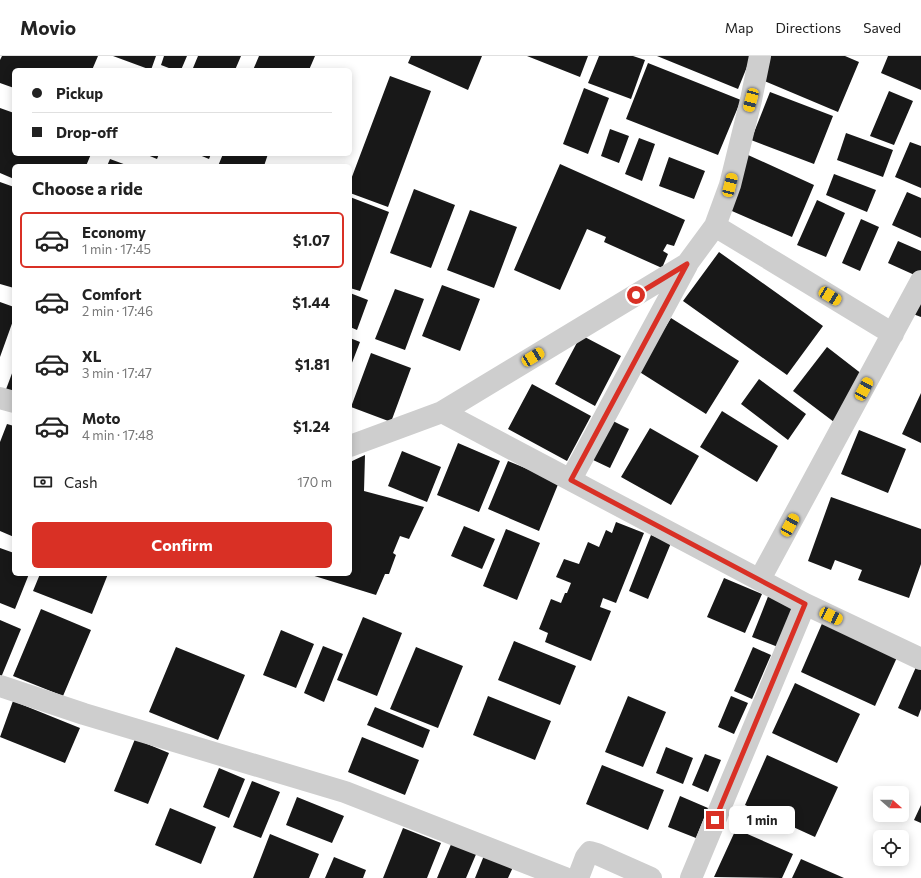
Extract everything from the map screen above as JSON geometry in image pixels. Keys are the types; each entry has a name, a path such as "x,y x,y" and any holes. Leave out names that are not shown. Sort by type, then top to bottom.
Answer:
{"street":[{"path":"571,480 687,264 715,226 730,185 751,100 760,56"},
{"path":"715,226 893,334"},
{"path":"352,445 442,412 687,264"},
{"path":"760,579 921,281"},
{"path":"0,398 12,401"},
{"path":"442,412 805,604 921,659"},
{"path":"691,878 805,604"},
{"path":"0,686 84,714 344,792 566,878"},
{"path":"578,878 586,857 590,852 651,878"}],"building":[{"path":"2,56 98,56 93,68 12,68 12,87 0,83 0,60"},
{"path":"113,56 156,56 152,68 146,68"},
{"path":"164,56 187,56 182,68 169,68 161,65"},
{"path":"198,56 241,56 236,68 193,68"},
{"path":"259,56 315,56 310,68 254,68"},
{"path":"411,56 482,56 468,90 408,63"},
{"path":"527,56 588,56 580,77"},
{"path":"599,56 633,56 645,60 631,99 588,83"},
{"path":"657,56 749,56 751,57 738,89"},
{"path":"767,56 845,56 859,62 838,112 757,78"},
{"path":"888,56 921,56 921,90 881,73"},
{"path":"648,63 741,100 718,155 626,119"},
{"path":"390,76 431,91 388,207 352,194 352,177"},
{"path":"584,88 609,98 588,154 563,144"},
{"path":"889,91 913,101 894,145 870,136"},
{"path":"770,92 833,116 814,164 751,140"},
{"path":"0,108 12,112 12,156 90,156 87,164 12,164 12,178 0,173"},
{"path":"610,129 629,136 619,163 601,156"},
{"path":"846,133 893,150 883,177 837,160"},
{"path":"639,138 655,144 642,181 625,174"},
{"path":"910,142 921,146 921,188 895,177"},
{"path":"748,155 814,185 792,237 725,208"},
{"path":"150,156 158,156 157,159"},
{"path":"202,156 210,156 209,159"},
{"path":"222,156 267,156 265,164 219,164"},
{"path":"669,157 705,171 694,199 659,186"},
{"path":"110,159 124,164 108,164"},
{"path":"560,164 685,220 674,246 667,244 663,251 668,254 662,268 604,242 606,237 587,229 560,290 514,270"},
{"path":"834,174 876,190 867,212 826,195"},
{"path":"0,182 12,186 12,287 0,284"},
{"path":"414,189 455,205 431,268 390,253"},
{"path":"907,192 921,198 921,238 892,225"},
{"path":"352,198 389,212 360,291 352,289"},
{"path":"817,200 845,213 826,257 797,245"},
{"path":"470,210 517,227 494,288 447,270"},
{"path":"861,219 879,227 860,271 842,263"},
{"path":"898,241 921,251 921,273 919,277 888,263"},
{"path":"719,252 823,326 787,375 683,301"},
{"path":"442,285 480,299 460,351 422,336"},
{"path":"395,289 424,299 405,350 375,339"},
{"path":"352,294 368,300 357,330 352,328"},
{"path":"921,294 921,317 913,314"},
{"path":"0,302 12,306 12,324 0,357"},
{"path":"671,318 739,361 706,414 638,371"},
{"path":"581,335 621,356 595,406 555,384"},
{"path":"352,339 360,342 352,363"},
{"path":"827,347 867,378 834,422 793,391"},
{"path":"371,353 411,368 391,422 352,407"},
{"path":"12,373 12,394 5,392"},
{"path":"759,379 806,414 788,440 741,404"},
{"path":"532,384 591,416 567,461 508,429"},
{"path":"921,393 921,443 902,434"},
{"path":"722,411 778,446 757,482 700,447"},
{"path":"611,420 629,429 610,468 591,459"},
{"path":"7,424 12,425 12,536 0,531 0,442"},
{"path":"650,428 699,456 671,505 621,477"},
{"path":"859,430 906,449 888,493 841,474"},
{"path":"458,443 500,461 479,512 437,495"},
{"path":"402,451 441,467 427,502 388,486"},
{"path":"365,455 364,491 424,507 409,539 400,536 393,553 396,555 389,574 385,574 376,595 314,576 352,576 352,461"},
{"path":"508,461 559,482 539,531 488,509"},
{"path":"831,497 921,529 921,564 909,598 858,580 862,570 835,560 831,570 808,561"},
{"path":"616,522 644,533 616,603 603,598 600,607 611,611 591,661 545,642 548,633 539,629 551,599 561,603 571,583 556,577 564,559 579,564 588,542 599,547 606,530 612,533"},
{"path":"464,526 495,539 482,569 451,556"},
{"path":"506,529 540,543 517,600 483,586"},
{"path":"651,535 671,543 648,599 629,591"},
{"path":"0,548 12,552 12,576 28,576 15,609 0,603"},
{"path":"39,576 107,576 92,614 33,591"},
{"path":"724,578 762,594 745,633 707,617"},
{"path":"769,594 795,605 778,647 752,637"},
{"path":"41,609 91,630 63,696 13,676"},
{"path":"363,617 402,633 377,696 337,680"},
{"path":"824,619 899,653 875,706 801,672"},
{"path":"0,620 21,629 0,680"},
{"path":"281,630 314,644 296,688 263,675"},
{"path":"514,641 576,666 560,705 498,680"},
{"path":"323,646 343,654 324,702 304,693"},
{"path":"176,647 245,675 218,740 149,712"},
{"path":"416,647 463,666 438,728 390,709"},
{"path":"753,647 771,655 752,699 734,691"},
{"path":"916,667 921,669 921,709 918,717 898,708"},
{"path":"795,683 860,714 837,763 772,733"},
{"path":"488,696 551,721 535,760 473,735"},
{"path":"628,696 666,712 643,767 605,752"},
{"path":"731,696 748,703 734,734 718,727"},
{"path":"13,701 80,728 65,763 0,737"},
{"path":"375,707 430,730 423,748 367,725"},
{"path":"362,737 419,760 405,795 348,772"},
{"path":"135,739 169,753 148,804 114,791"},
{"path":"666,747 693,758 683,784 656,773"},
{"path":"705,754 721,760 708,792 692,785"},
{"path":"767,755 838,787 815,837 745,805"},
{"path":"602,765 664,790 648,830 586,804"},
{"path":"219,768 245,779 229,818 203,807"},
{"path":"252,781 280,792 261,838 233,827"},
{"path":"680,796 708,808 696,838 668,827"},
{"path":"297,797 344,816 332,843 286,825"},
{"path":"921,805 921,823 914,820"},
{"path":"170,808 216,827 201,864 155,845"},
{"path":"403,828 441,843 427,878 383,878"},
{"path":"736,829 793,854 782,878 714,877"},
{"path":"270,834 319,854 309,878 253,878"},
{"path":"452,842 477,852 466,878 437,878"},
{"path":"485,853 514,865 508,878 475,878"},
{"path":"334,857 366,870 363,878 325,878"},
{"path":"801,859 844,878 792,878"}],"route":[{"path":"636,295 687,264 571,480 805,604 715,820"}]}
